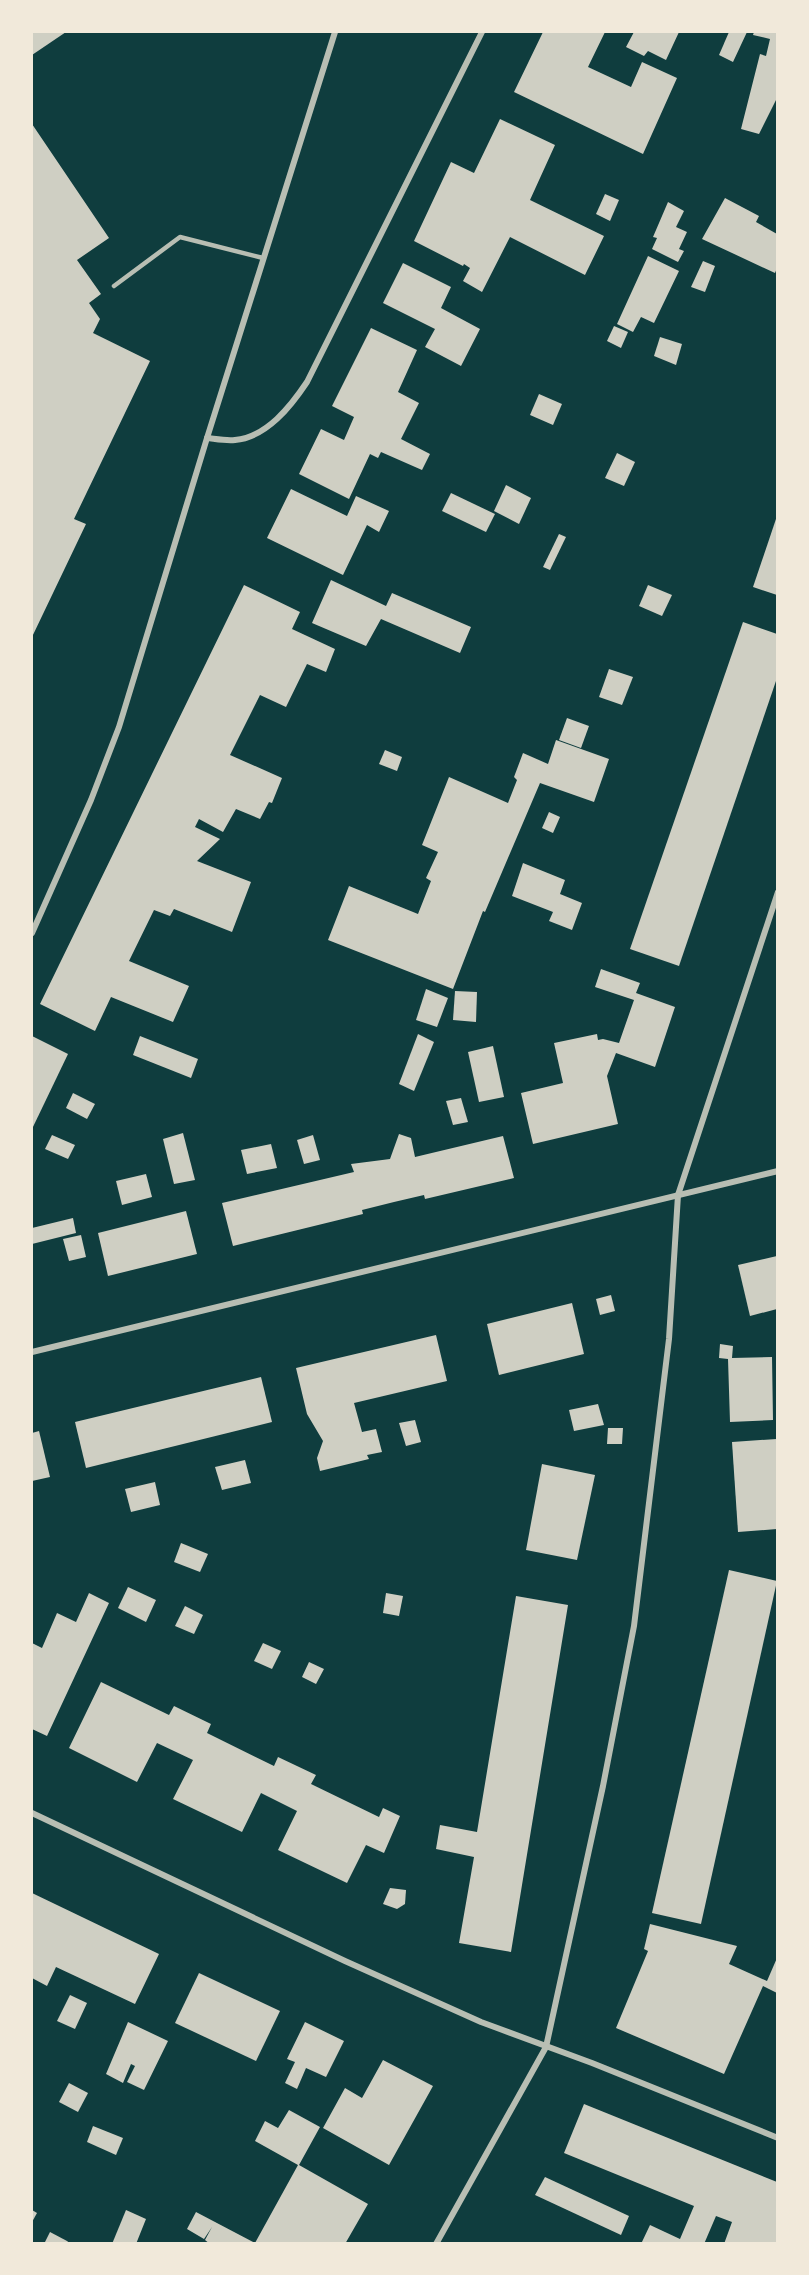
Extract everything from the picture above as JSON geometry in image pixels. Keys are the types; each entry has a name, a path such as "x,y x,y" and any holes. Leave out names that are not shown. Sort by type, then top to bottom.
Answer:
{"street":[{"path":"32,933 91,800 119,727 335,32"},
{"path":"207,438 236,440 259,432 290,407 307,382 482,32"},
{"path":"436,2244 546,2047 603,1786 633,1626 669,1340 678,1195 777,892"},
{"path":"32,1352 777,1171"},
{"path":"32,1813 345,1961 481,2022 592,2063 777,2138"}],"lane":[{"path":"114,286 180,237 263,258"}],"building":[{"path":"32,32 66,32 32,55"},
{"path":"543,32 605,32 588,67 631,87 642,62 677,78 643,154 514,92"},
{"path":"634,32 679,32 666,60 648,51 644,56 626,47"},
{"path":"729,32 747,32 733,62 719,55"},
{"path":"754,32 777,32 777,98 759,134 741,129 760,54 766,56 770,39 753,35"},
{"path":"500,119 555,145 530,200 604,236 585,275 510,237 482,292 463,281 470,268 414,241 451,162 474,173"},
{"path":"32,124 109,238 77,260 101,294 89,303 100,319 93,333 150,361 74,519 86,524 32,637"},
{"path":"605,194 619,200 610,221 596,214"},
{"path":"725,198 759,216 756,222 777,234 775,273 702,239"},
{"path":"668,202 684,211 676,227 687,232 679,249 684,251 678,262 652,249 657,238 653,237"},
{"path":"648,256 679,271 654,323 641,317 633,332 617,324"},
{"path":"703,261 715,266 705,292 691,287"},
{"path":"403,263 451,287 441,308 480,329 461,366 425,347 435,329 383,303"},
{"path":"614,326 628,332 621,348 607,341"},
{"path":"371,328 417,350 398,392 419,403 401,439 430,454 422,470 381,452 378,458 370,454 349,499 299,474 321,429 344,440 354,417 332,406"},
{"path":"660,337 682,344 676,365 654,356"},
{"path":"539,394 562,404 553,425 530,415"},
{"path":"617,453 635,462 624,486 605,478"},
{"path":"506,485 531,498 519,524 494,511"},
{"path":"291,489 347,516 356,496 389,511 379,532 367,525 343,575 267,538"},
{"path":"451,493 495,514 486,532 442,511"},
{"path":"777,516 777,595 753,587"},
{"path":"559,534 566,537 550,570 543,567"},
{"path":"331,580 386,606 392,593 471,627 460,653 381,619 366,646 312,623"},
{"path":"244,585 300,612 292,629 335,649 326,672 307,664 286,707 260,695 230,755 282,778 272,803 269,802 260,819 236,809 223,832 199,819 195,827 220,839 197,861 251,882 232,932 174,909 170,916 154,910 129,961 189,986 173,1022 111,997 95,1031 40,1004"},
{"path":"648,585 672,595 662,616 639,606"},
{"path":"743,622 777,634 777,678 679,966 630,949"},
{"path":"609,669 633,677 622,705 599,697"},
{"path":"567,718 589,726 581,748 559,740"},
{"path":"556,740 609,759 594,802 540,783 485,912 483,911 453,989 328,940 349,886 418,914 431,881 426,878 438,852 422,845 449,777 508,803 517,780 514,777 523,753 548,764"},
{"path":"385,750 402,757 397,771 379,764"},
{"path":"549,812 560,817 553,833 542,828"},
{"path":"523,863 565,880 560,894 582,903 572,930 549,921 553,912 512,896"},
{"path":"601,969 640,983 636,993 675,1007 655,1067 616,1053 607,1076 618,1124 533,1144 521,1093 563,1083 554,1043 597,1034 598,1040 619,1043 634,1000 595,987"},
{"path":"426,989 448,998 437,1027 416,1020"},
{"path":"455,991 477,992 476,1022 453,1020"},
{"path":"418,1034 434,1042 414,1091 399,1084"},
{"path":"32,1036 68,1054 32,1129"},
{"path":"140,1036 198,1059 191,1078 133,1055"},
{"path":"493,1046 504,1097 479,1102 468,1052"},
{"path":"73,1093 95,1104 87,1119 66,1108"},
{"path":"461,1098 468,1122 453,1125 446,1101"},
{"path":"183,1133 195,1180 174,1184 163,1139"},
{"path":"399,1134 411,1138 415,1157 503,1136 514,1178 425,1199 424,1195 394,1202 362,1210 363,1214 233,1246 222,1203 354,1172 351,1164 390,1159"},
{"path":"52,1135 75,1145 68,1159 45,1149"},
{"path":"313,1135 320,1160 304,1164 297,1140"},
{"path":"271,1144 277,1168 247,1174 241,1150"},
{"path":"146,1174 152,1197 122,1205 116,1181"},
{"path":"186,1211 197,1254 108,1276 98,1233"},
{"path":"73,1218 76,1233 32,1244 32,1228"},
{"path":"81,1235 86,1257 69,1261 63,1239"},
{"path":"777,1256 777,1309 750,1316 738,1265"},
{"path":"611,1295 615,1311 600,1315 596,1299"},
{"path":"572,1303 584,1354 499,1375 487,1324"},
{"path":"436,1335 447,1381 354,1403 362,1432 376,1429 382,1452 367,1455 369,1459 320,1471 317,1458 323,1441 307,1414 296,1368"},
{"path":"720,1344 733,1346 732,1358 772,1357 773,1420 730,1422 728,1359 719,1358"},
{"path":"261,1377 272,1422 86,1468 75,1422"},
{"path":"598,1404 604,1425 574,1431 569,1410"},
{"path":"415,1420 421,1442 406,1446 399,1423"},
{"path":"608,1428 623,1428 622,1444 607,1444"},
{"path":"39,1431 50,1477 32,1481 32,1433"},
{"path":"777,1439 777,1529 738,1532 732,1442"},
{"path":"245,1460 251,1483 222,1490 215,1467"},
{"path":"542,1464 595,1475 577,1560 526,1550"},
{"path":"155,1482 160,1505 131,1512 125,1489"},
{"path":"181,1543 208,1554 200,1572 174,1562"},
{"path":"729,1570 777,1581 701,1924 652,1913"},
{"path":"128,1587 156,1600 146,1622 118,1608"},
{"path":"89,1593 109,1603 47,1736 32,1729 32,1643 42,1648 57,1613 76,1622"},
{"path":"386,1593 403,1596 399,1616 383,1613"},
{"path":"516,1596 568,1605 511,1952 459,1943 474,1857 436,1849 440,1825 477,1832"},
{"path":"185,1606 203,1615 194,1634 175,1626"},
{"path":"263,1643 281,1651 272,1669 254,1661"},
{"path":"309,1662 324,1669 316,1684 302,1677"},
{"path":"101,1682 169,1715 174,1706 211,1724 207,1733 274,1766 278,1757 316,1775 311,1784 379,1817 383,1808 400,1816 384,1853 366,1845 347,1883 278,1850 297,1811 261,1793 242,1832 173,1799 193,1760 157,1743 137,1782 69,1748"},
{"path":"390,1888 406,1890 405,1904 397,1909 383,1904"},
{"path":"32,1893 159,1954 135,2004 56,1967 47,1986 32,1978"},
{"path":"650,1924 737,1946 729,1964 767,1981 777,1958 777,1993 763,1986 724,2074 616,2028 648,1951 644,1949"},
{"path":"199,1973 280,2011 256,2061 175,2023"},
{"path":"70,1995 87,2003 75,2029 57,2021"},
{"path":"128,2022 168,2041 144,2090 127,2082 135,2066 131,2064 123,2083 106,2074"},
{"path":"305,2022 344,2041 326,2077 306,2068 297,2089 285,2083 295,2062 287,2059"},
{"path":"383,2060 433,2086 389,2165 323,2128 345,2088 362,2098"},
{"path":"69,2083 88,2093 78,2112 59,2102"},
{"path":"584,2104 777,2182 777,2244 724,2244 732,2222 716,2216 704,2244 641,2244 650,2225 680,2239 694,2206 564,2153"},
{"path":"289,2110 320,2127 299,2165 368,2204 345,2244 210,2244 205,2240 212,2227 204,2239 187,2229 196,2212 255,2243 298,2165 255,2141 265,2121 278,2128"},
{"path":"93,2126 123,2138 116,2155 87,2142"},
{"path":"545,2177 629,2216 621,2235 535,2195"},
{"path":"32,2210 37,2213 32,2222"},
{"path":"126,2210 146,2219 136,2244 112,2244"},
{"path":"50,2232 67,2241 71,2244 44,2244"}]}
